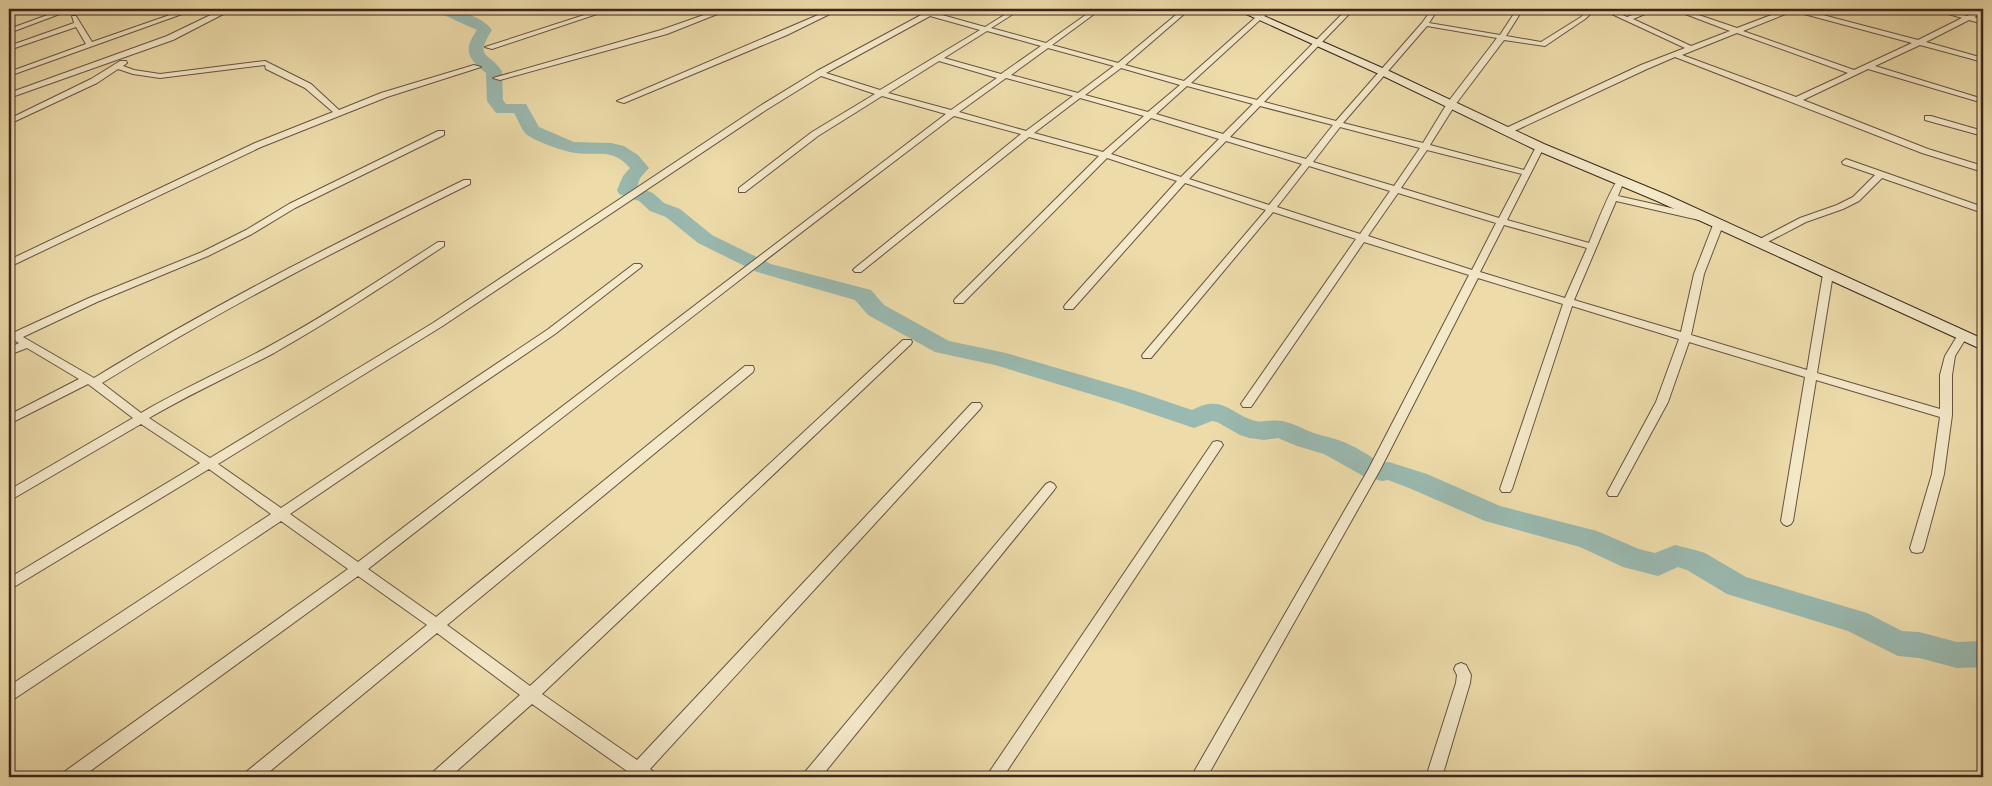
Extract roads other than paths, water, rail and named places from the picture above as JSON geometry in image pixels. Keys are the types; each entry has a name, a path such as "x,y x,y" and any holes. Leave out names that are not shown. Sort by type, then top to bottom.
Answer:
{"street":[{"path":"9,30 70,9 90,45"},
{"path":"9,74 193,9"},
{"path":"9,96 138,51 194,28 228,10 226,9"},
{"path":"489,47 609,9"},
{"path":"497,78 664,32 727,9"},
{"path":"620,101 837,9"},
{"path":"913,9 933,11 984,29 1119,66 1526,173"},
{"path":"742,190 815,134 1018,9"},
{"path":"70,777 358,569 630,358 720,292 774,248 954,112 1098,9"},
{"path":"858,270 1027,134 1119,66 1187,9"},
{"path":"1240,9 1383,72 1540,147 1759,243 1983,345"},
{"path":"959,301 1104,155 1269,9"},
{"path":"1070,307 1183,180 1351,9"},
{"path":"1147,356 1338,124 1425,24 1435,9"},
{"path":"1247,404 1395,190 1451,104 1502,37 1520,9"},
{"path":"1425,24 1542,44 1584,18 1593,9"},
{"path":"1604,9 1690,48"},
{"path":"1627,19 1654,9"},
{"path":"1675,9 1855,73"},
{"path":"1507,130 1644,67 1793,9 1983,60"},
{"path":"1935,9 1983,22"},
{"path":"1796,100 1921,42 1983,10"},
{"path":"9,585 437,325 762,108 820,73 933,11"},
{"path":"9,48 77,24"},
{"path":"9,122 62,98 118,67 138,51"},
{"path":"1676,55 1925,151 1983,169"},
{"path":"936,58 1150,115 1224,139 1592,247"},
{"path":"118,67 133,72 160,76 268,64 269,68 308,86 337,112"},
{"path":"9,264 232,158 337,112 400,90 477,67"},
{"path":"1869,67 1983,101"},
{"path":"820,73 880,93 1104,155 1475,274 1946,415"},
{"path":"1928,118 1983,134"},
{"path":"12,334 205,254 250,232 292,206 441,133"},
{"path":"1199,777 1374,470 1540,147"},
{"path":"1846,162 1983,210"},
{"path":"1759,243 1803,220 1840,207 1856,199 1881,174"},
{"path":"1506,489 1569,301 1620,181"},
{"path":"9,420 91,381 226,304 468,182"},
{"path":"1612,198 1703,218"},
{"path":"1613,493 1662,402 1685,337 1699,274 1718,225"},
{"path":"9,496 177,397 270,350 357,299 441,244"},
{"path":"9,694 551,332 637,266"},
{"path":"1787,522 1828,274"},
{"path":"12,334 91,381 142,419 281,514 438,626 639,775 976,406"},
{"path":"1917,548 1938,474 1946,415 1946,375 1950,356 1963,335"},
{"path":"439,777 531,695 907,342"},
{"path":"9,352 27,344"},
{"path":"252,777 749,369"},
{"path":"994,777 1218,445"},
{"path":"811,777 1050,487"},
{"path":"1434,777 1463,683 1464,675 1461,669"}],"waterway":[{"path":"442,9 483,27 485,30 477,42 476,52 481,60 494,71 495,101 502,109 520,108 532,130 571,147 611,148 625,153 640,168 632,176 626,190 646,197 657,207 673,213 705,239 764,268 863,295 876,310 943,347 998,358 1128,397 1194,420 1208,412 1223,414 1249,429 1264,431 1270,428 1283,430 1306,440 1332,447 1374,470 1389,471 1418,481 1494,514 1587,538 1633,559 1658,565 1675,556 1695,561 1737,586 1857,622 1898,643 1919,645 1957,655 1983,654"}]}
